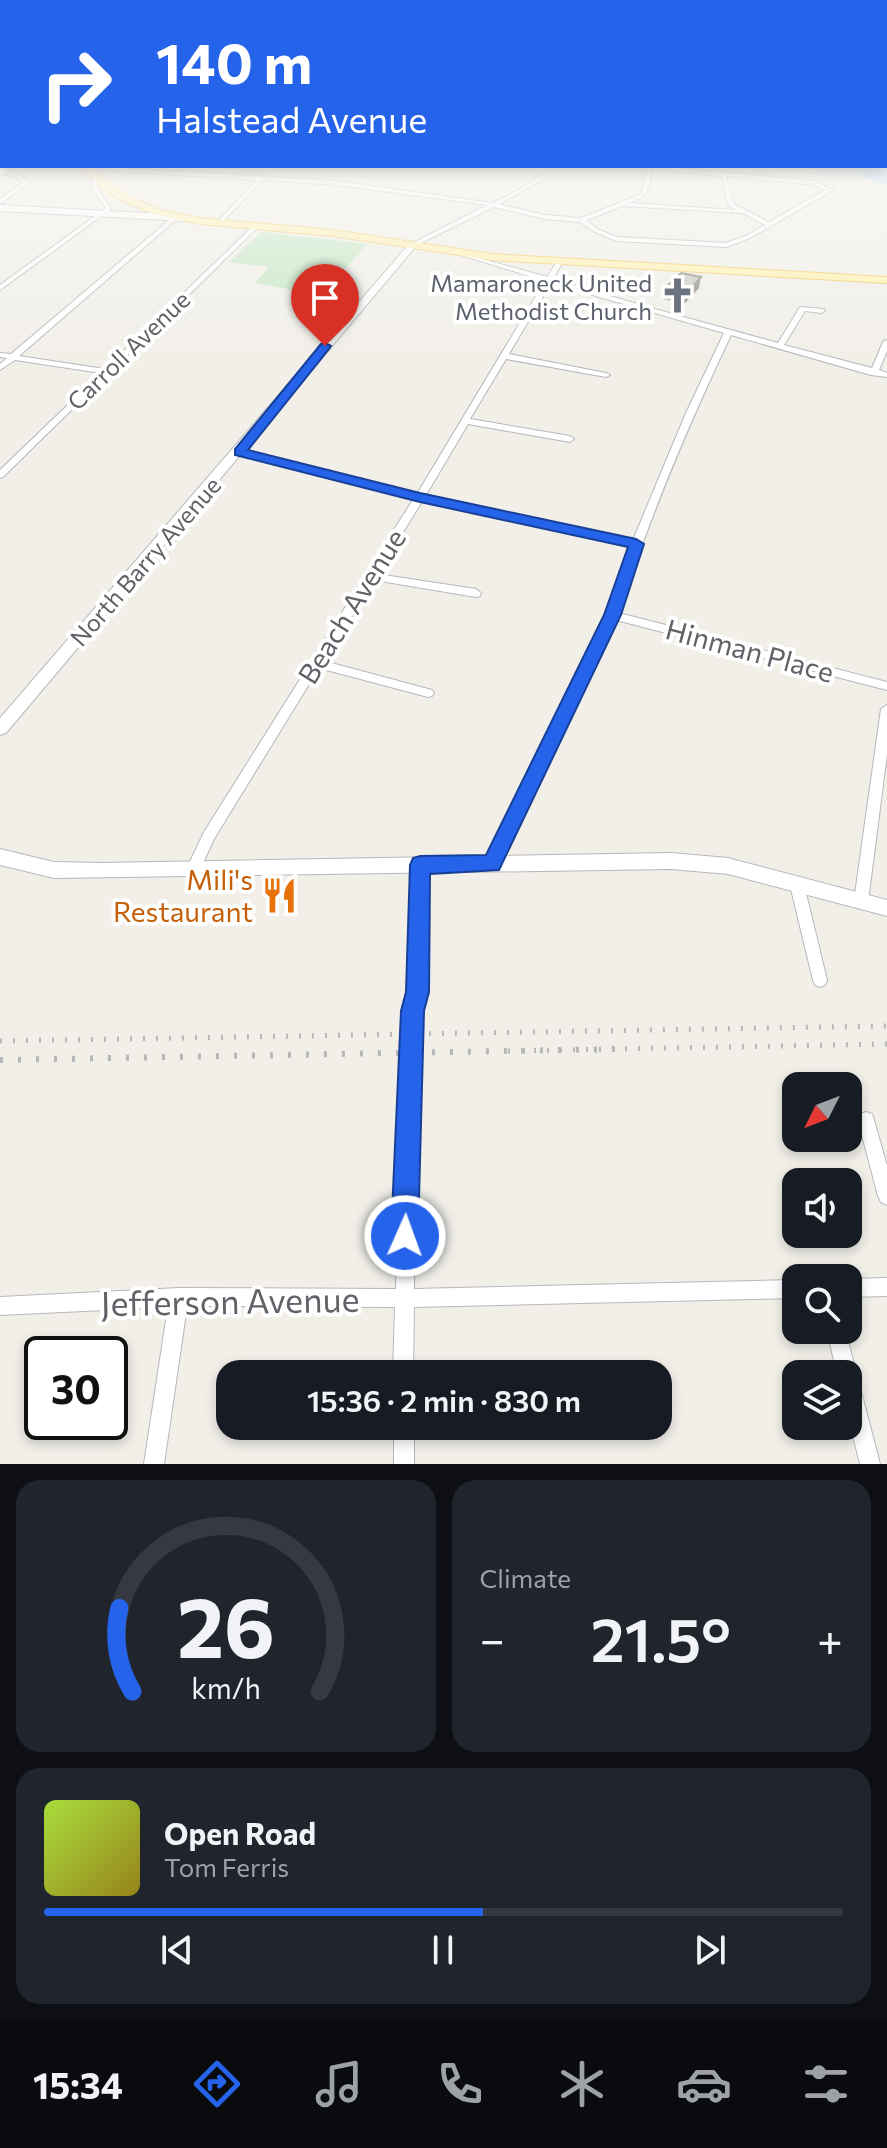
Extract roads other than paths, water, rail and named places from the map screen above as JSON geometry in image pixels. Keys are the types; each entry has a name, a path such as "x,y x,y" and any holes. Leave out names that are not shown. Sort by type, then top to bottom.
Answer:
{"main road":[{"path":"166,216 333,233 458,253 887,280"}],"street":[{"path":"0,288 97,216"},
{"path":"219,223 225,216"},
{"path":"413,245 468,216"},
{"path":"542,216 582,220 616,239 712,245 736,242 784,216"},
{"path":"582,220 588,216"},
{"path":"751,216 770,225"},
{"path":"0,368 179,217"},
{"name":"Carroll Avenue","path":"0,475 256,226"},
{"name":"North Barry Avenue","path":"0,729 240,452 293,384 413,245"},
{"path":"458,253 779,347 887,375"},
{"name":"Beach Avenue","path":"193,870 209,836 420,497 560,261"},
{"path":"779,347 797,314 803,309 821,311"},
{"path":"492,864 613,615 636,544 728,332"},
{"path":"874,373 887,342"},
{"path":"0,355 105,371"},
{"path":"505,356 606,375"},
{"path":"466,421 570,439"},
{"path":"240,452 420,497 636,544"},
{"path":"370,576 476,593"},
{"name":"Hinman Place","path":"613,615 887,686"},
{"path":"315,663 428,693"},
{"path":"861,901 887,709"},
{"path":"0,857 54,870 671,861 728,866 887,908"},
{"path":"403,1360 409,1083 412,1011 418,992 420,865"},
{"path":"797,885 820,980"},
{"path":"866,1120 887,1196"},
{"path":"862,1288 887,1287"},
{"name":"Jefferson Avenue","path":"0,1306 179,1297 403,1298 782,1289"},
{"path":"154,1464 179,1297"},
{"path":"862,1432 870,1464"},
{"path":"404,1440 404,1464"}],"railway":[{"path":"0,1041 887,1026"},
{"path":"547,1050 887,1044"},
{"path":"547,1050 619,1049"},
{"path":"0,1060 547,1050"},
{"path":"508,1051 547,1050"}],"place":[{"name":"Mamaroneck United Methodist Church","path":"678,296"},
{"name":"Mili's Restaurant","path":"279,895"}]}
